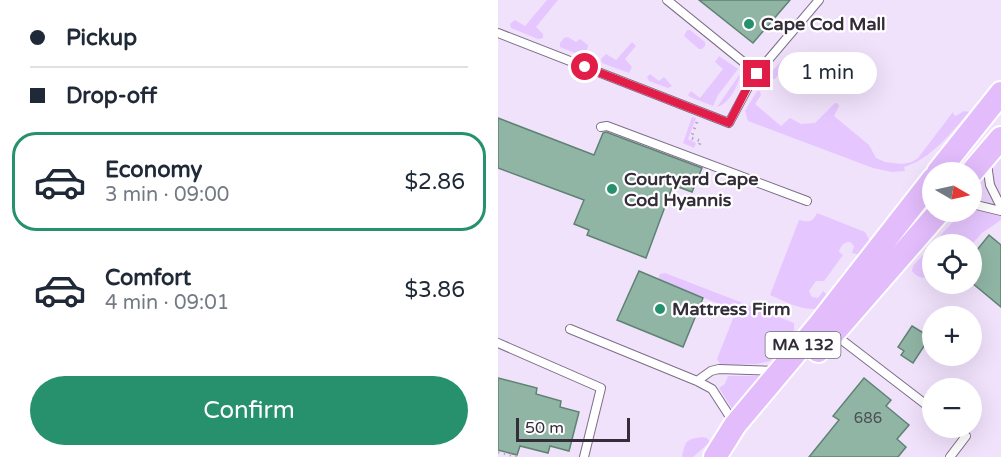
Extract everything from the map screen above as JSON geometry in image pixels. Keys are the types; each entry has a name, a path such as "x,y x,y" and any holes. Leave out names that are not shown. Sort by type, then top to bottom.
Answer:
{"main road":[{"path":"946,162 1001,93"},
{"path":"980,162 994,146"},
{"name":"MA 132","path":"715,457 735,426 922,193"},
{"name":"MA 132","path":"724,457 746,436 832,333 930,222"}],"lane":[{"path":"667,0 757,74"},
{"path":"498,33 729,123 749,84 819,0"},
{"path":"601,127 607,126 807,201"},
{"path":"994,146 988,176 1001,209"},
{"path":"982,206 1001,209"},
{"path":"570,329 712,389 735,426"},
{"path":"832,333 922,402"},
{"path":"498,343 601,388 584,457"},
{"path":"697,381 719,369 781,371"},
{"path":"950,457 964,438"}],"path":[{"path":"694,159 701,141 691,138 698,120"},
{"path":"498,452 519,457"}],"shaded area":[{"path":"547,0 558,0 536,27 543,34 543,38 538,39 511,28 510,24 515,20 525,26"},
{"path":"687,30 705,42 702,49 684,36"},
{"path":"568,37 576,42 580,39 588,45 586,52 580,55 560,47 564,38"},
{"path":"632,42 636,46 625,59 632,67 629,73 602,63 601,59 606,54 616,60"},
{"path":"719,56 738,69 718,95 713,106 688,95 691,91 700,98 723,69 715,62"},
{"path":"783,59 787,64 775,79 770,79 769,75"},
{"path":"650,74 659,81 664,77 672,86 668,88 649,81 647,77"},
{"path":"740,74 733,94 717,107"},
{"path":"757,91 760,91 761,95 755,104 781,126 790,118 801,124 815,123 837,103 839,106 834,116 869,145 876,158 885,162 902,164 918,158 953,112 956,116 964,111 969,112 932,152 904,167 905,171 892,172 873,168 748,121 745,111"},
{"path":"692,117 696,118 688,139 696,143 694,148 683,143"},
{"path":"1001,152 1001,217 982,212 982,175"},
{"path":"982,211 1001,216 1001,220 981,234 942,234 953,222 982,222"},
{"path":"817,213 865,232 870,241 860,255 852,253 854,246 850,242 846,242 840,248 839,252 843,255 824,281 816,281 809,291 812,297 818,298 823,291 826,294 816,309 810,309 792,305 770,295 799,220 810,221"},
{"path":"922,256 922,278 912,271 913,266"},
{"path":"665,273 794,323 794,330 770,361 757,364 721,365 717,359 736,311 658,279 660,274"},
{"path":"728,376 763,376 734,412 719,388 725,384"},
{"path":"702,437 707,438 710,442 693,457 682,457 687,442"}],"building":[{"name":"Cape Cod Mall","path":"699,0 790,0 753,43"},
{"name":"Courtyard Cape Cod Hyannis","path":"498,118 594,155 603,133 606,132 702,168 692,192 673,185 646,258 587,235 589,230 574,224 584,200 498,168"},
{"path":"989,235 1001,245 1001,307 982,291 982,244"},
{"name":"Mattress Firm","path":"639,271 703,298 683,347 617,320"},
{"path":"912,326 922,332 922,349 913,363 901,355 904,351 898,347"},
{"path":"498,378 537,388 536,394 561,401 560,407 579,412 569,451 550,446 548,453 520,446 517,455 498,450"},
{"path":"864,378 891,400 886,406 909,425 897,439 906,447 898,457 809,457 839,420 833,416"}],"place":[{"name":"Cape Cod Mall","path":"749,24"},
{"name":"Courtyard Cape Cod Hyannis","path":"612,189"},
{"name":"Mattress Firm","path":"660,309"}],"route":[{"path":"585,67 729,123 749,84 757,74"}]}
